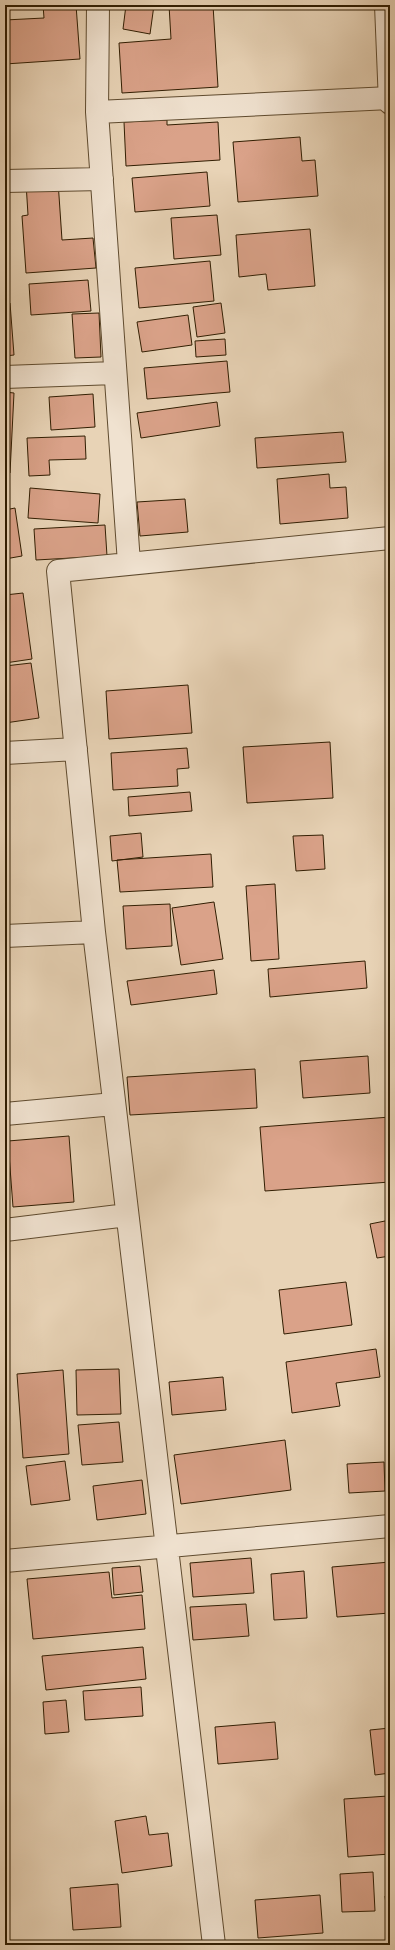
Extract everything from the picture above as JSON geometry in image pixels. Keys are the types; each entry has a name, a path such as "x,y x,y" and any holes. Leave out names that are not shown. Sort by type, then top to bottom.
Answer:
{"street":[{"path":"98,5 97,112 129,563"},
{"path":"386,5 390,103"},
{"path":"97,112 390,98"},
{"path":"5,182 102,179"},
{"path":"5,377 115,373"},
{"path":"214,1945 94,932 58,571 390,538"},
{"path":"5,753 76,749"},
{"path":"5,936 94,932"},
{"path":"5,1114 114,1104"},
{"path":"5,1230 127,1215"},
{"path":"5,1561 390,1526"}],"building":[{"path":"43,5 76,5 80,59 5,64 5,20 44,18"},
{"path":"126,5 154,5 150,34 123,29"},
{"path":"169,5 213,5 218,87 122,93 119,43 171,39"},
{"path":"167,120 167,125 218,122 220,160 126,166 124,122"},
{"path":"300,137 302,161 315,160 318,196 238,202 233,142"},
{"path":"207,172 210,206 135,212 132,178"},
{"path":"58,181 62,240 93,238 96,268 26,273 22,216 28,215 26,183"},
{"path":"217,215 221,255 174,259 171,218"},
{"path":"310,229 315,286 268,290 266,274 239,277 236,235"},
{"path":"210,261 214,301 139,308 135,268"},
{"path":"88,280 91,311 31,315 29,284"},
{"path":"5,303 10,303 14,355 5,356"},
{"path":"221,303 225,333 197,337 193,307"},
{"path":"99,313 101,357 75,358 72,314"},
{"path":"188,315 192,345 142,352 137,322"},
{"path":"225,339 226,355 196,357 195,341"},
{"path":"227,361 230,392 147,399 144,368"},
{"path":"5,392 14,393 10,473 5,473"},
{"path":"93,394 95,427 51,430 49,397"},
{"path":"217,402 220,426 141,438 137,413"},
{"path":"343,432 346,462 257,468 255,438"},
{"path":"85,436 86,459 49,460 50,475 29,476 27,438"},
{"path":"329,474 330,488 346,487 348,518 280,524 277,479"},
{"path":"30,488 100,494 98,523 28,518"},
{"path":"185,499 188,532 140,536 137,502"},
{"path":"15,508 22,556 5,559 5,510"},
{"path":"105,525 107,556 36,560 34,529"},
{"path":"23,593 32,659 5,663 5,595"},
{"path":"31,663 39,718 5,723 5,666"},
{"path":"188,685 192,733 109,739 106,691"},
{"path":"330,742 333,798 247,803 243,747"},
{"path":"187,748 189,768 177,769 178,786 113,790 111,753"},
{"path":"190,792 192,811 129,816 128,797"},
{"path":"141,833 143,857 112,861 110,836"},
{"path":"323,835 325,869 296,871 293,836"},
{"path":"211,854 213,887 120,892 117,860"},
{"path":"275,884 279,959 251,961 246,886"},
{"path":"214,902 223,959 181,965 172,908"},
{"path":"170,904 172,946 126,949 123,906"},
{"path":"365,961 367,988 270,997 268,969"},
{"path":"214,970 217,994 131,1005 127,981"},
{"path":"368,1056 370,1093 303,1098 300,1061"},
{"path":"255,1069 257,1108 130,1115 127,1077"},
{"path":"390,1117 390,1182 265,1191 260,1127"},
{"path":"69,1136 74,1202 13,1207 8,1141"},
{"path":"390,1220 390,1256 377,1258 370,1224"},
{"path":"346,1282 352,1325 284,1334 279,1290"},
{"path":"376,1349 380,1377 336,1383 340,1406 292,1413 286,1362"},
{"path":"119,1369 121,1414 77,1415 76,1370"},
{"path":"63,1370 69,1454 23,1458 17,1374"},
{"path":"223,1377 226,1410 172,1415 169,1382"},
{"path":"119,1422 123,1462 82,1465 78,1425"},
{"path":"285,1440 291,1490 181,1504 174,1455"},
{"path":"65,1461 70,1500 31,1505 26,1466"},
{"path":"384,1462 385,1491 349,1493 347,1464"},
{"path":"142,1480 146,1514 97,1520 93,1486"},
{"path":"251,1558 254,1593 193,1597 190,1563"},
{"path":"390,1562 390,1613 337,1617 332,1567"},
{"path":"140,1566 143,1592 114,1595 112,1568"},
{"path":"304,1571 307,1618 274,1620 271,1574"},
{"path":"109,1572 112,1598 142,1595 145,1629 33,1639 27,1579"},
{"path":"246,1604 249,1636 193,1640 190,1607"},
{"path":"143,1647 146,1679 46,1690 42,1656"},
{"path":"141,1687 143,1716 85,1720 83,1691"},
{"path":"66,1700 69,1732 45,1734 43,1702"},
{"path":"275,1722 278,1759 218,1764 215,1727"},
{"path":"390,1728 390,1773 375,1775 370,1730"},
{"path":"386,1782 390,1782 390,1854 348,1857 344,1799 388,1796"},
{"path":"146,1816 149,1835 168,1833 172,1866 122,1873 115,1821"},
{"path":"373,1872 375,1911 342,1912 340,1874"},
{"path":"118,1884 121,1927 73,1930 70,1888"},
{"path":"320,1895 323,1933 258,1938 255,1900"},
{"path":"390,1895 390,1923 388,1923 385,1896"}]}
